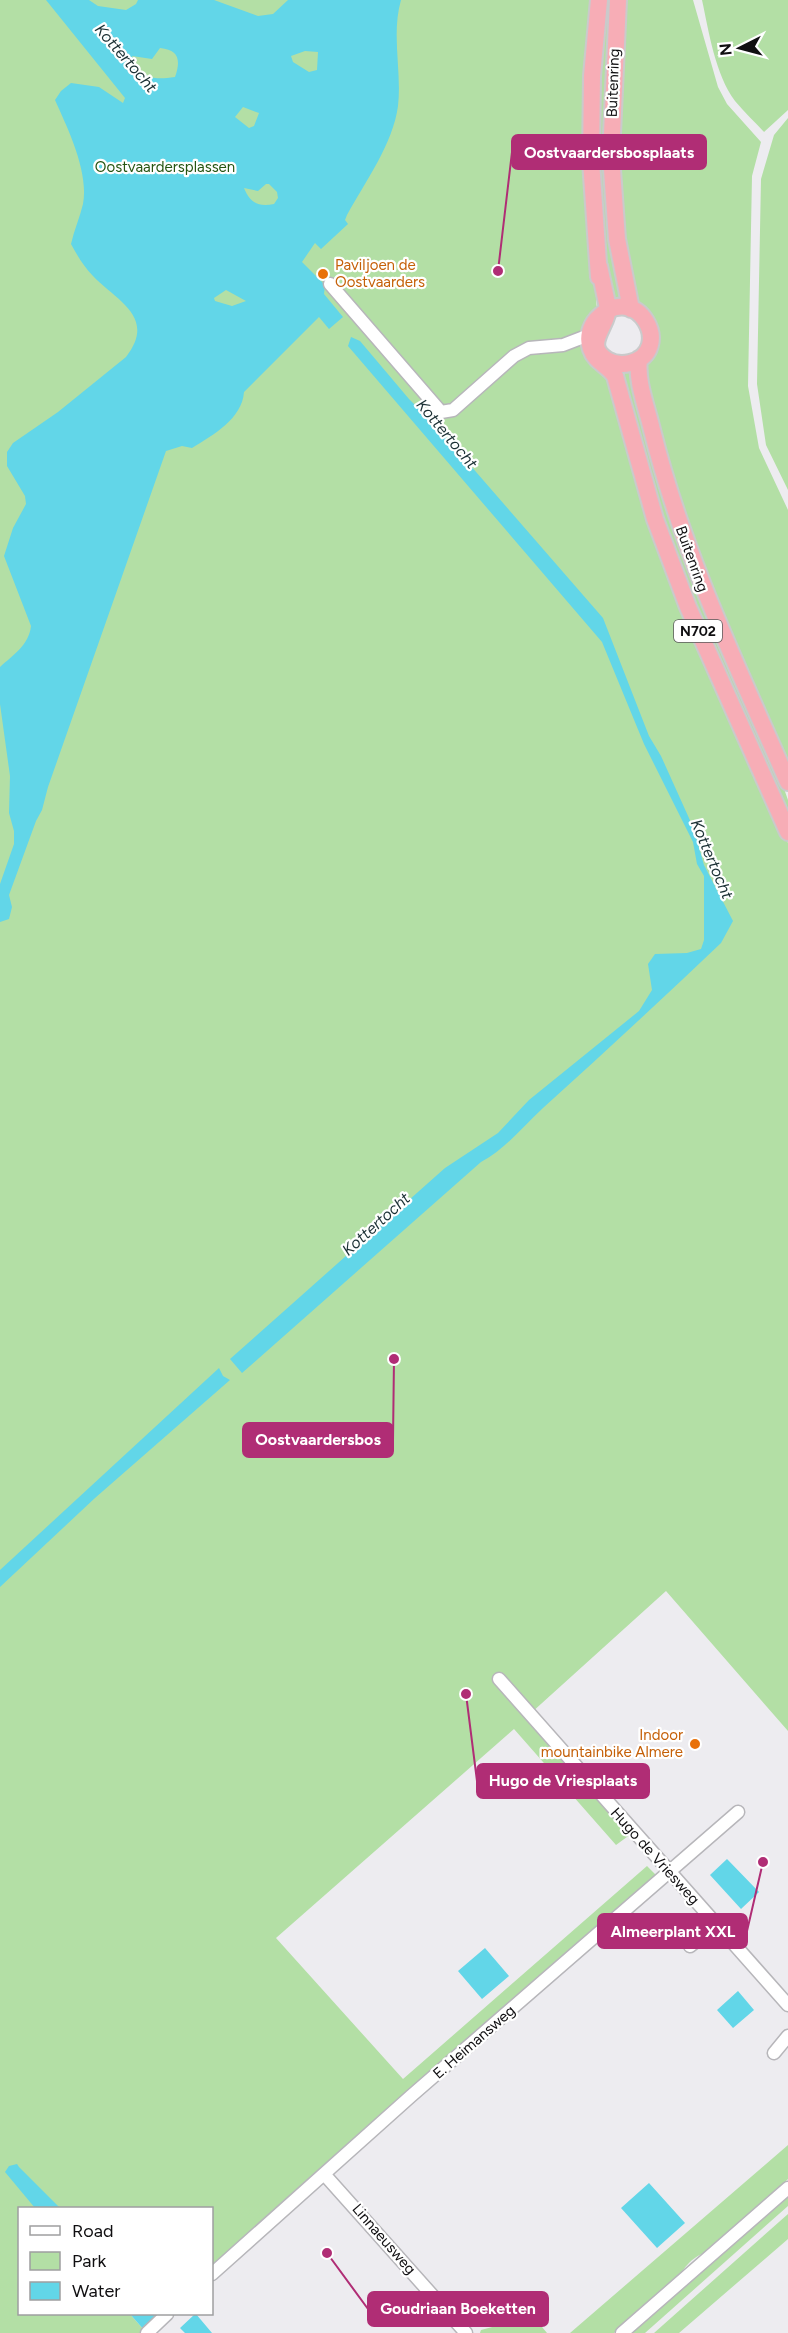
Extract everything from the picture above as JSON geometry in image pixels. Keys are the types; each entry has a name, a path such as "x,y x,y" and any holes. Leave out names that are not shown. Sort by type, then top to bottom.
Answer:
{"highway":[{"name":"Buitenring","path":"598,0 592,76 591,161 605,314"},
{"name":"Buitenring","path":"618,0 611,156 617,239 631,309"},
{"path":"631,309 620,308 605,314 592,327 599,353 627,364 639,359"},
{"name":"N702","path":"631,309 643,316 650,329 648,348 639,359"},
{"name":"Buitenring","path":"599,353 620,373 627,422 655,519 688,607 788,832"},
{"name":"Buitenring","path":"639,359 641,385 683,538 711,610 788,782"}],"street":[{"path":"330,284 441,412 453,410 514,356 529,348 563,345 599,353"},
{"name":"Hugo de Vriesweg","path":"499,1679 788,2005"},
{"name":"E. Heimansweg","path":"213,2273 738,1812"},
{"path":"690,1946 717,1925"},
{"path":"774,2053 788,2036"},
{"name":"Linnaeusweg","path":"324,2174 466,2333"},
{"path":"622,2333 788,2188"},
{"path":"147,2333 165,2315"}],"green space":[{"name":"Oostvaardersplassen","path":"0,0 590,0 584,129 597,311 611,378 684,610 788,843 788,1731 666,1591 531,1713 631,1834 616,1845 514,1729 276,1938 403,2079 647,1866 656,1875 213,2269 213,2207 18,2207 18,2315 131,2315 144,2330 140,2333 0,2333"},
{"path":"602,0 612,0 605,117 622,302 612,305 605,264 596,140"},
{"path":"623,0 693,0 718,87 727,104 761,142 752,176 748,386 759,448 788,510 788,770 696,561 643,380 645,345 638,311 628,289 617,157"},
{"path":"702,0 788,0 788,110 764,132 735,101 722,78"},
{"path":"788,118 788,490 766,445 757,384 761,179 774,135"},
{"path":"634,368 678,543 704,612 782,783 788,800 788,821 690,603 630,413 624,370"},
{"path":"788,2145 788,2179 710,2251 696,2257 688,2264 658,2297 614,2333 570,2333"},
{"path":"788,2196 788,2206 645,2333 631,2333"},
{"path":"788,2214 788,2239 679,2333 654,2333"},
{"path":"528,2310 547,2333 480,2333 481,2330 515,2321"}],"water":[{"name":"Kottertocht","path":"46,0 89,0 98,6 126,10 138,0 214,0 258,16 273,14 288,0 401,0 397,26 398,106 390,134 347,215 345,220 348,224 321,249 315,243 302,262 325,285 324,294 343,317 329,329 319,317 244,392 238,410 217,432 192,448 182,446 166,451 48,787 42,810 9,895 12,907 9,919 0,922 0,884 14,844 14,831 9,813 10,776 0,704 0,667 24,644 31,626 4,556 13,528 26,504 25,496 7,466 7,452 13,443 58,412 126,357 134,343 137,331 136,320 130,311 90,272 71,244 83,204 83,178 76,151 55,100 71,83 99,87 123,103 125,98","holes":["160,48 175,54 178,61 175,77 154,78 143,74 132,56 152,59","305,51 318,52 317,70 309,72 293,62 291,56","243,107 259,113 254,126 249,128 235,117","269,184 277,192 278,198 274,204 255,203 244,188 258,191","226,290 246,301 232,306 215,301 214,298"]},
{"path":"351,337 360,341 603,618 649,736 661,756 693,827 704,865 733,921 721,943 507,1144 481,1162 242,1373 230,1359 445,1168 498,1133 529,1100 639,1011 652,990 648,964 655,954 687,953 701,949 704,940 704,876 697,864 693,842 644,744 602,642 348,346"},
{"path":"219,1368 223,1376 230,1380 95,1498 0,1587 0,1570"},
{"path":"727,1859 759,1892 741,1909 710,1875"},
{"path":"485,1948 509,1976 482,1999 458,1971"},
{"path":"738,1991 754,2010 733,2028 717,2010"},
{"path":"17,2164 59,2207 34,2207 5,2172 9,2166"},
{"path":"649,2183 685,2223 657,2248 621,2208"},
{"path":"131,2315 154,2315 158,2318 144,2330"},
{"path":"197,2315 212,2333 185,2333 180,2328"}],"place":[{"name":"Oostvaardersbosplaats","path":"498,271"},
{"name":"Paviljoen de Oostvaarders","path":"323,274"},
{"name":"Oostvaardersbos","path":"394,1359"},
{"name":"Hugo de Vriesplaats","path":"466,1694"},
{"name":"Indoor mountainbike Almere","path":"695,1744"},
{"name":"Almeerplant XXL","path":"763,1862"},
{"name":"Goudriaan Boeketten","path":"327,2253"}]}
